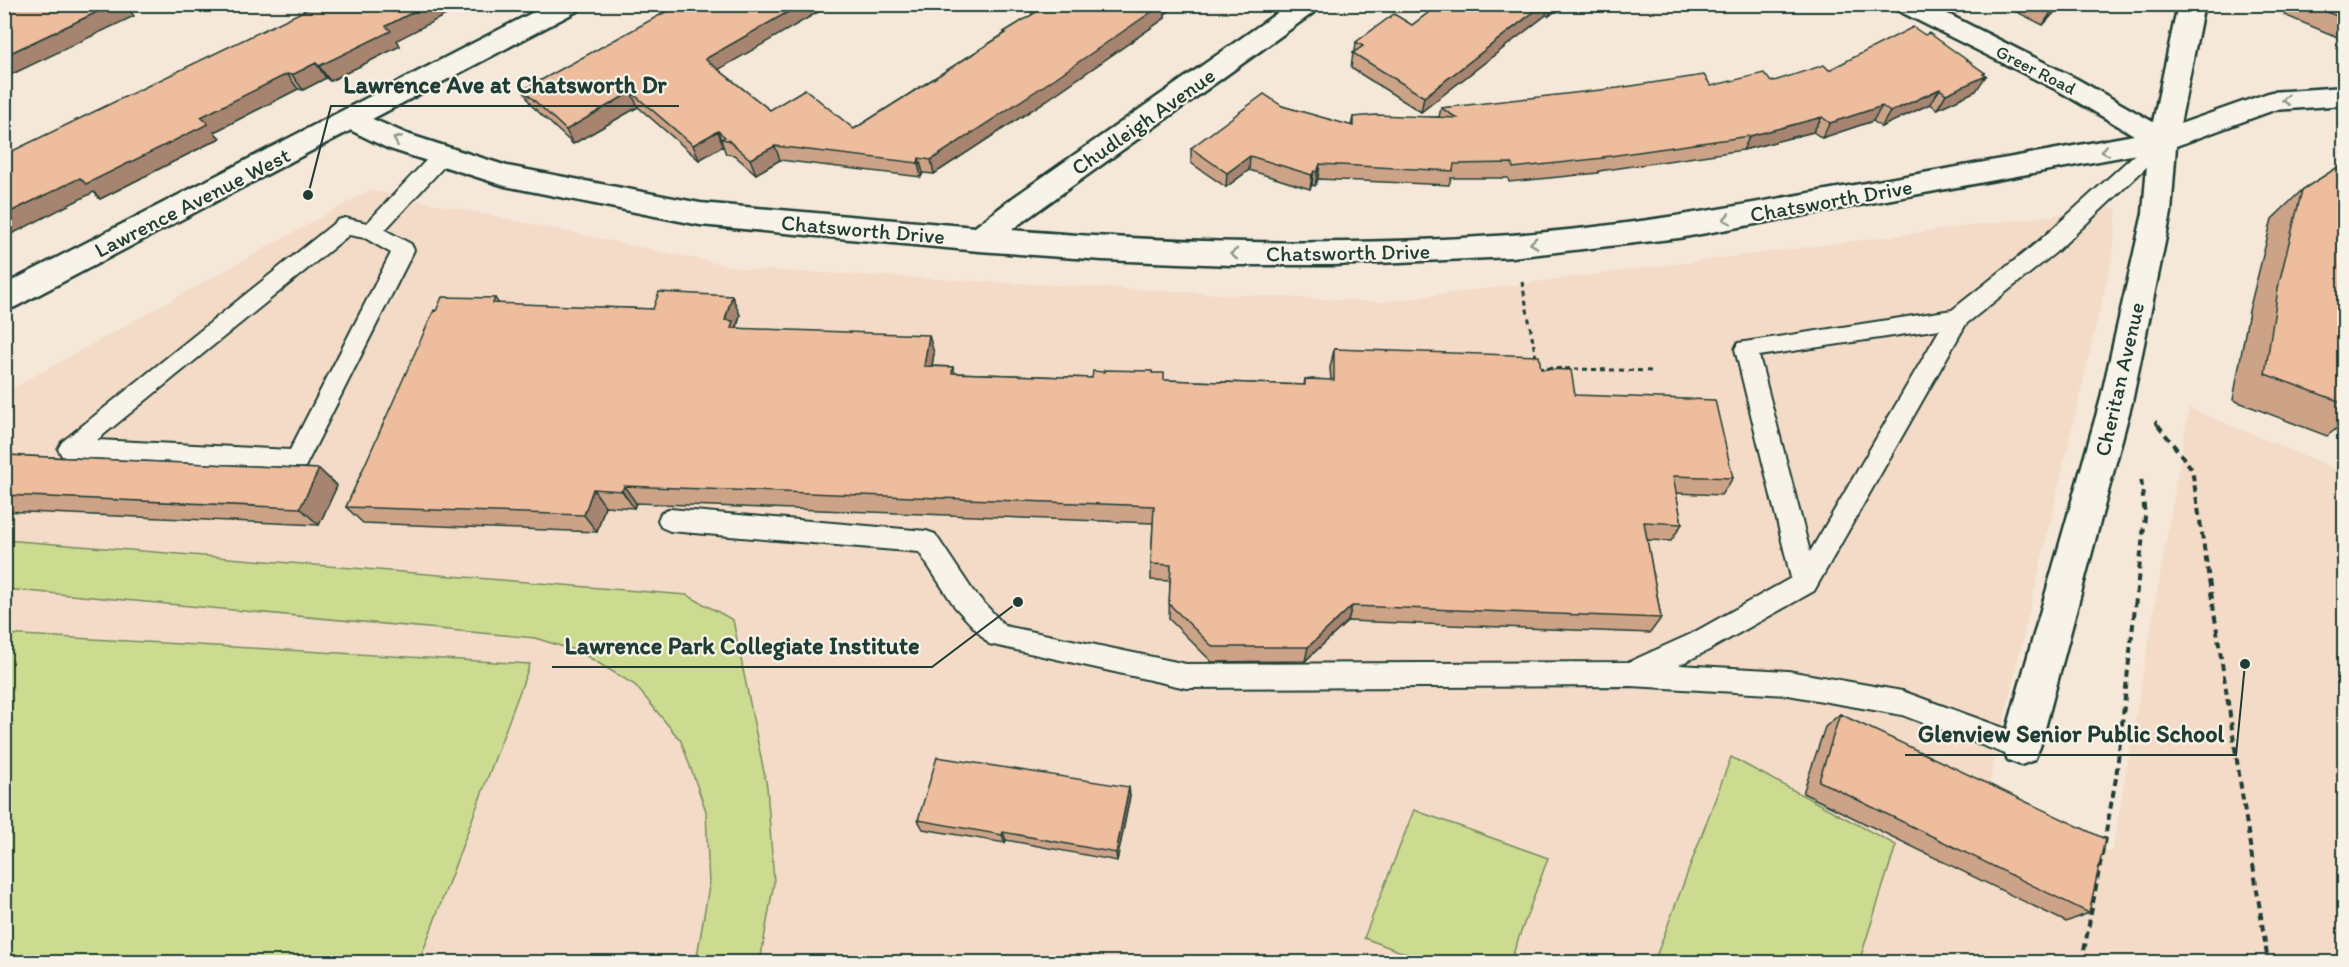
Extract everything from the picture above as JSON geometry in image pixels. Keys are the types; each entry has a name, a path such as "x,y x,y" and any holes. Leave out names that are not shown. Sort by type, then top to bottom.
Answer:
{"street":[{"name":"Lawrence Avenue West","path":"4,299 570,4"},
{"name":"Chudleigh Avenue","path":"979,240 1024,204 1308,4"},
{"name":"Greer Road","path":"1906,4 2068,85 2163,140"},
{"name":"Cheritan Avenue","path":"2021,747 2116,402 2157,213 2163,140 2191,4"},
{"name":"Chatsworth Drive","path":"352,119 397,141 512,178 700,214 979,240 1121,250 1231,254 1333,254 1512,246 1679,227 2163,140 2271,101 2344,96"}],"lane":[{"path":"1631,674 1700,642 1805,583 1958,318 2048,247 2163,140"},
{"path":"372,232 441,157"},
{"path":"345,226 372,232 403,250 297,460 70,449 345,226"},
{"path":"1805,583 1746,349 1958,318"},
{"path":"670,520 926,542 964,599 998,636 1186,676 1631,674 1788,683 1902,703 2021,747"}],"path":[{"path":"1522,281 1539,369 1653,371"},
{"path":"2150,428 2153,417 2192,469 2268,963"},
{"path":"2082,963 2116,778 2145,517 2140,472"}],"shaded area":[{"path":"370,190 744,269 1381,302 2117,207 2113,253 1983,810 2112,852 2189,408 2325,464 2344,475 2344,962 5,962 4,393"}],"green space":[{"path":"5,540 687,595 733,620 767,787 774,882 760,962 696,962 709,886 706,811 681,741 635,685 580,652 535,638 5,589"},
{"path":"4,634 530,664 419,962 5,962"},
{"path":"1731,757 1896,845 1859,962 1654,962"},
{"path":"1414,810 1548,858 1510,962 1428,962 1364,938"}],"building":[{"path":"4,4 114,4 4,56"},
{"path":"318,4 429,4 386,26 391,31 319,66 316,63 292,75 287,74 201,117 208,124 86,184 80,178 4,215 4,155"},
{"path":"680,4 802,4 705,59 770,110 805,89 854,129 1038,11 1031,6 1033,4 1163,4 931,160 919,158 918,163 775,146 750,159 728,140 721,139 725,137 718,131 693,145 631,92 566,130 523,90"},
{"path":"1440,4 1544,4 1424,97 1353,53 1363,46 1356,42 1394,14 1412,25"},
{"path":"2043,4 2058,4 2053,9"},
{"path":"2308,4 2344,4 2344,19"},
{"path":"1913,27 1925,35 1929,33 1986,76 1946,94 1940,89 1890,112 1882,106 1830,123 1822,117 1750,136 1604,158 1513,168 1512,163 1454,164 1453,171 1320,164 1317,172 1314,171 1312,175 1250,156 1227,173 1191,148 1264,94 1282,106 1353,126 1353,117 1376,115 1457,118 1441,108 1618,88 1704,75 1711,86 1764,73 1771,82 1824,65 1829,70"},
{"path":"2344,163 2344,403 2265,374 2279,283 2302,190"},
{"path":"659,292 732,296 725,320 733,321 731,328 929,335 924,366 953,367 952,373 1092,378 1093,371 1152,371 1152,373 1164,373 1164,380 1305,385 1305,379 1334,380 1334,349 1539,356 1541,369 1571,370 1575,395 1715,400 1733,478 1673,476 1682,524 1644,522 1661,618 1352,606 1308,647 1213,647 1169,604 1171,565 1151,564 1154,506 624,486 622,491 593,489 584,515 346,507 434,310 436,311 442,297 495,298 493,303 653,309"},
{"path":"4,455 319,469 300,508 4,495"},
{"path":"1840,714 2105,839 2089,913 1819,781"},
{"path":"937,757 1129,787 1116,853 1003,832 1002,835 918,820"}],"place":[{"name":"Lawrence Ave at Chatsworth Dr","path":"308,195"},
{"name":"Lawrence Park Collegiate Institute","path":"1018,602"},
{"name":"Glenview Senior Public School","path":"2245,664"}]}
